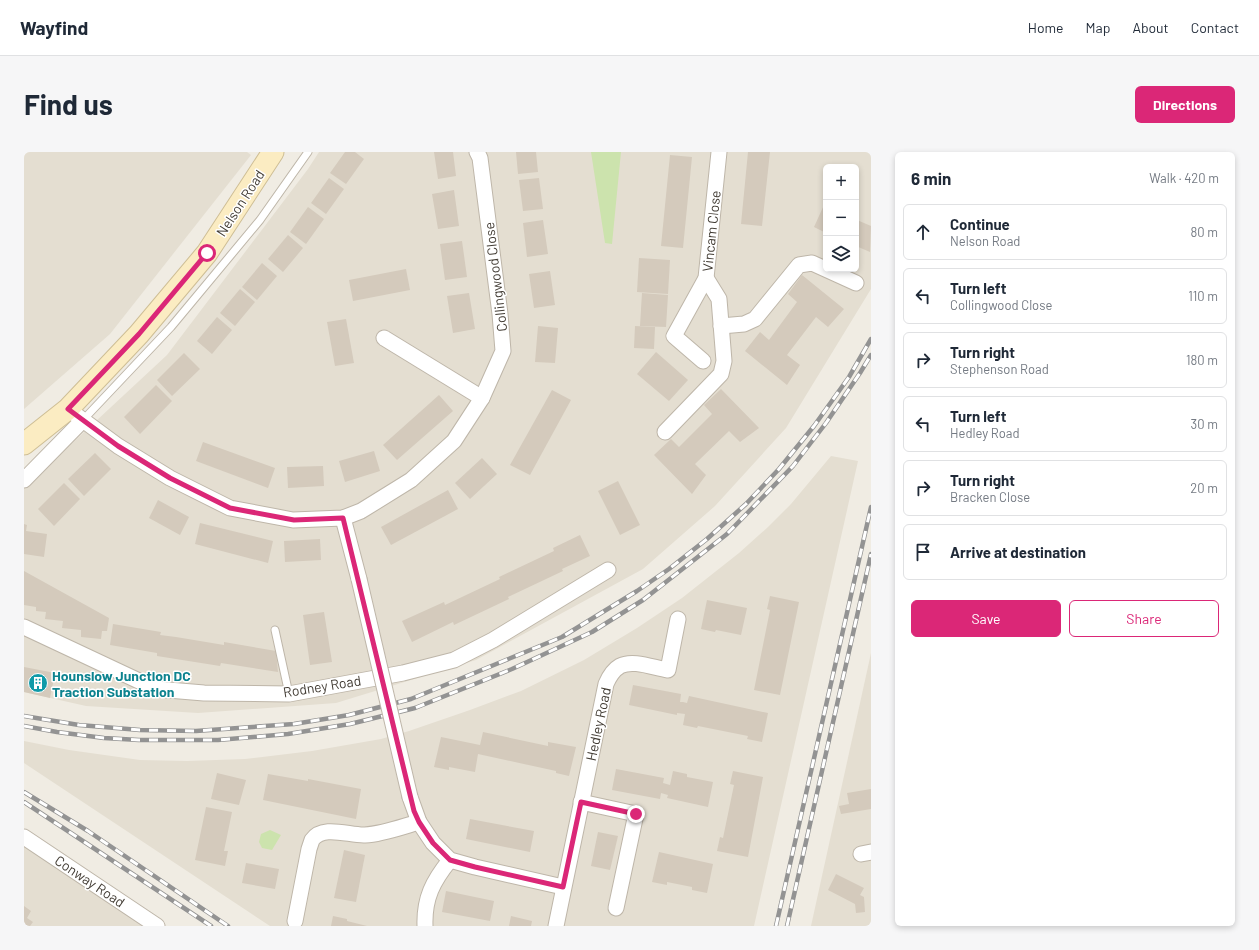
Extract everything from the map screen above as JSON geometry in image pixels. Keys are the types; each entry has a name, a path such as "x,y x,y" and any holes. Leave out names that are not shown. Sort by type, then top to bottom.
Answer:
{"main road":[{"name":"Nelson Road","path":"24,444 76,415 139,334 207,253 273,152"}],"street":[{"name":"Collingwood Close","path":"76,415 118,446 170,478 230,508 294,520 343,518 361,511 411,480 454,441 482,398 503,351 500,314 480,158 477,152"},
{"name":"Vincam Close","path":"703,361 674,336 706,278 719,152"},
{"path":"721,326 744,324 755,319 799,266 812,262 856,283"},
{"path":"665,432 721,374 724,361 719,299 706,278"},
{"path":"384,338 482,398"},
{"path":"24,480 76,415"},
{"path":"343,518 410,797 419,822 433,843 450,860 563,887"},
{"name":"Rodney Road","path":"24,627 156,689 204,693 289,694 403,673 454,660 493,640 608,570"},
{"name":"Hedley Road","path":"556,926 606,684 612,672 619,666 627,664 636,664 668,670 678,618"},
{"path":"581,802 636,814 616,908"},
{"path":"295,921 309,849 313,839 321,834 333,832 364,836 419,822"},
{"name":"Conway Road","path":"24,837 157,926"},
{"path":"426,926 425,913 430,892 437,875 450,860"}],"lane":[{"path":"76,415 171,327 260,220 307,152"},
{"path":"275,630 289,694"}],"shaded area":[{"path":"24,152 247,152 251,155 110,334 24,409"},
{"path":"319,152 871,152 871,289 786,428 715,506 643,569 476,660 336,703 198,713 86,706 24,692 24,488 167,355 308,169"},
{"path":"831,456 858,461 754,926 270,926 24,763 24,741 69,750 140,760 187,761 245,759 312,751 381,739 409,731 521,691 584,660 637,628 682,598 739,553 768,527 791,504"},
{"path":"871,653 871,926 811,926"},
{"path":"24,843 144,926 24,926"}],"green space":[{"path":"591,152 621,152 612,244 605,243"},
{"path":"270,830 281,835 272,850 262,848 259,842 261,834"}],"building":[{"path":"345,152 355,152 364,159 346,184 330,173"},
{"path":"434,152 453,152 456,176 438,179"},
{"path":"516,152 536,152 538,172 518,174"},
{"path":"748,152 770,152 762,226 741,224"},
{"path":"670,155 692,157 683,248 661,246"},
{"path":"329,178 344,189 326,214 311,203"},
{"path":"539,178 543,209 523,211 519,180"},
{"path":"454,190 459,226 438,229 432,194"},
{"path":"308,207 324,219 306,244 290,232"},
{"path":"823,207 823,232 814,227"},
{"path":"543,220 548,254 527,257 523,223"},
{"path":"859,221 871,226 870,252 859,247"},
{"path":"288,235 303,248 283,272 268,259"},
{"path":"462,241 467,277 445,280 440,244"},
{"path":"639,258 670,260 668,294 637,292"},
{"path":"262,263 277,276 257,300 242,287"},
{"path":"406,269 410,290 353,301 349,280"},
{"path":"550,271 555,305 534,308 529,274"},
{"path":"802,275 844,309 828,327 816,317 787,355 800,365 787,385 745,351 760,332 769,340 797,302 788,294"},
{"path":"240,289 255,302 235,326 220,313"},
{"path":"469,293 475,329 453,333 447,296"},
{"path":"642,293 668,295 666,327 640,326"},
{"path":"217,317 232,330 212,354 197,341"},
{"path":"346,319 354,363 335,366 327,322"},
{"path":"538,326 558,328 555,363 535,362"},
{"path":"635,326 655,327 654,349 634,348"},
{"path":"656,352 688,380 669,401 637,374"},
{"path":"184,353 200,369 172,396 157,380"},
{"path":"156,385 172,401 140,434 124,417"},
{"path":"721,389 759,428 740,442 729,431 695,464 706,475 692,494 654,455 671,439 679,447 712,414 704,405"},
{"path":"552,390 571,400 530,475 510,465"},
{"path":"439,395 453,411 397,460 383,445"},
{"path":"203,442 275,468 268,488 196,461"},
{"path":"374,451 380,471 345,482 339,461"},
{"path":"95,453 111,469 84,496 68,479"},
{"path":"482,458 497,474 470,499 455,483"},
{"path":"323,466 324,486 288,488 287,467"},
{"path":"618,481 640,525 620,535 598,491"},
{"path":"64,483 80,499 54,526 38,509"},
{"path":"448,490 458,509 391,545 381,527"},
{"path":"158,500 189,517 180,535 149,518"},
{"path":"200,523 273,541 268,563 195,544"},
{"path":"24,524 27,525 26,531 47,534 44,557 24,554"},
{"path":"580,535 590,556 562,569 563,571 508,597 509,599 454,625 453,622 412,642 402,621 444,602 445,605 500,579 499,577 554,551 553,548"},
{"path":"320,539 321,560 285,562 284,541"},
{"path":"24,571 109,618 107,631 102,631 101,639 81,637 81,630 62,628 63,621 45,619 46,612 36,611 36,607 24,605"},
{"path":"770,596 799,602 780,695 754,690 770,610 767,609"},
{"path":"707,600 747,608 741,635 716,630 715,632 701,629"},
{"path":"324,612 332,662 310,665 303,615"},
{"path":"113,624 161,632 160,635 224,645 224,642 276,651 278,672 221,663 220,666 157,656 157,653 110,645"},
{"name":"Hounslow Junction DC Traction Substation","path":"24,667 55,673 50,698 24,692"},
{"path":"633,685 681,694 680,702 687,703 689,696 768,713 762,742 747,739 748,736 698,726 697,728 683,725 685,714 677,713 677,715 629,705"},
{"path":"483,732 548,746 548,742 576,747 569,776 556,773 556,771 478,754 475,772 449,767 449,770 434,767 441,737 480,745"},
{"path":"616,769 664,778 663,783 670,785 673,771 687,774 687,777 713,782 708,807 667,798 668,795 661,793 660,799 612,790"},
{"path":"733,771 763,777 748,857 717,851 720,837 723,838 734,785 730,784"},
{"path":"217,773 246,780 239,805 211,799"},
{"path":"268,774 308,781 308,779 361,789 356,819 263,800"},
{"path":"871,789 871,809 841,814 839,806 849,804 847,793"},
{"path":"206,807 232,812 224,851 228,851 225,866 195,860"},
{"path":"470,819 534,831 530,852 466,839"},
{"path":"598,832 618,836 610,870 591,866"},
{"path":"344,850 365,855 356,902 334,898"},
{"path":"659,852 713,864 707,893 692,890 692,887 667,882 667,885 652,882"},
{"path":"246,863 279,869 275,889 242,883"},
{"path":"836,874 864,888 860,895 864,897 865,912 856,913 855,904 828,890"},
{"path":"446,891 494,901 490,921 442,912"},
{"path":"24,906 31,911 27,918 33,922 30,926 24,926"},
{"path":"333,916 347,919 347,921 367,926 331,926"},
{"path":"511,916 532,921 531,926 509,926"}],"railway":[{"path":"24,716 79,725 140,730 196,731 294,724 349,715 411,699 562,637 637,591 669,569 707,539 746,504 779,469 814,426 849,377 871,339"},
{"path":"24,726 104,738 139,740 218,740 288,734 350,724 415,708 512,669 592,632 643,600 727,534 793,466 826,423 871,355"},
{"path":"776,926 871,507"},
{"path":"787,926 871,554"},
{"path":"24,792 88,831 228,926"},
{"path":"24,802 211,926"}],"place":[{"name":"Hounslow Junction DC Traction Substation","path":"38,683"}],"route":[{"path":"207,253 139,334 68,409 118,446 170,478 230,508 294,520 343,518 414,811 419,822 433,843 450,860 563,887 581,802 636,814"}]}
